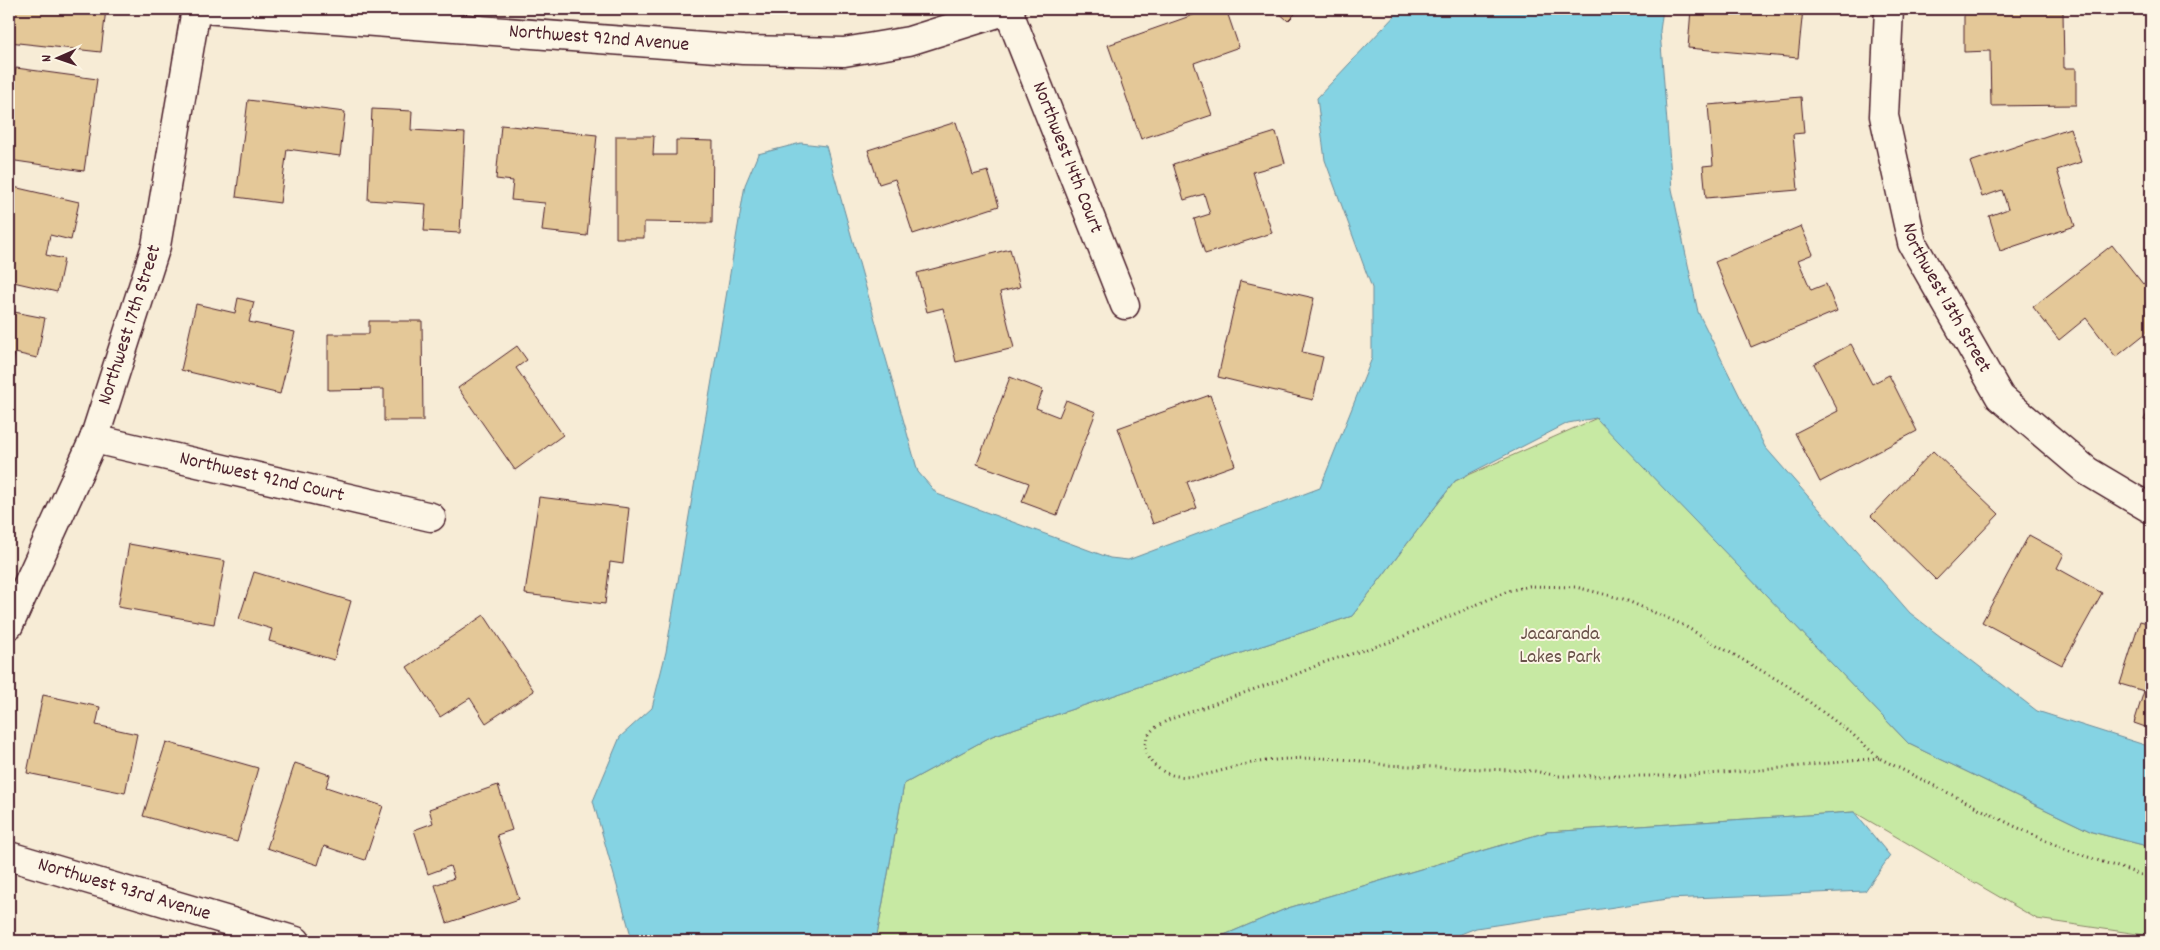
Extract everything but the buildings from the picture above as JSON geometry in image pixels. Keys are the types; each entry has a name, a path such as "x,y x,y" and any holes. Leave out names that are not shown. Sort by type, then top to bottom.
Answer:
{"street":[{"name":"Northwest 17th Street","path":"9,626 94,439 156,246 196,9"},
{"name":"Northwest 92nd Avenue","path":"204,9 743,50 844,52 909,41 1009,9"},
{"name":"Northwest 14th Court","path":"1009,9 1125,305"},
{"name":"Northwest 13th Street","path":"1890,9 1884,116 1912,243 2000,397 2087,471 2151,509"},
{"name":"Northwest 92nd Court","path":"94,439 431,517"},
{"name":"Northwest 93rd Avenue","path":"9,856 296,941"}],"path":[{"path":"1879,758 1738,772 1627,777 1558,776 1534,771 1385,765 1369,762 1302,758 1259,762 1190,776 1175,775 1152,764 1145,754 1145,742 1150,733 1168,720 1297,674 1325,662 1390,642 1508,591 1529,586 1576,587 1623,599 1680,624 1722,646 1788,686 1852,734 1879,758 2014,826 2068,850 2151,878"}],"green space":[{"name":"Jacaranda Lakes Park","path":"1597,418 1909,744 2092,832 2151,847 2151,936 2037,919 1854,812 1547,832 1288,908 1210,941 876,941 904,784 992,736 1352,616 1455,481"}],"water":[{"path":"1401,9 1663,9 1660,31 1672,189 1698,312 1765,447 1910,613 2037,711 2151,747 2151,847 2092,832 1909,744 1596,418 1568,423 1455,481 1352,616 992,736 904,784 876,941 627,941 630,932 593,801 620,737 652,708 666,652 745,185 758,154 801,143 826,146 918,472 937,494 1110,558 1128,560 1320,488 1372,358 1372,288 1325,160 1317,98"},
{"path":"1854,812 1890,856 1865,891 1667,899 1476,928 1443,941 1210,941 1288,908 1547,832"}]}
